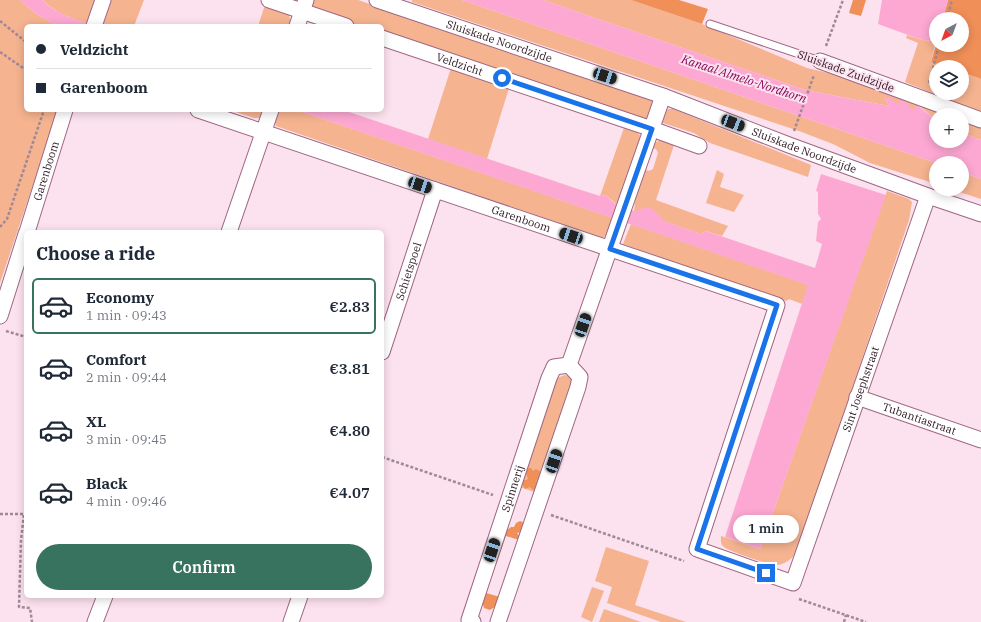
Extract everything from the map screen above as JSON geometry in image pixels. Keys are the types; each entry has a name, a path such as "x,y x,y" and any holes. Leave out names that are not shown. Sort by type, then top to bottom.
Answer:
{"street":[{"path":"269,0 304,6 342,24"},
{"name":"Sluiskade Noordzijde","path":"377,0 663,96 789,145 981,214"},
{"path":"95,24 101,6"},
{"path":"299,24 304,6"},
{"name":"Veldzicht","path":"384,39 699,146"},
{"name":"Sluiskade Zuidzijde","path":"820,61 981,120"},
{"path":"498,622 578,387 580,377 569,365 663,96"},
{"name":"Garenboom","path":"27,230 64,112"},
{"name":"Garenboom","path":"204,112 435,190 612,242 777,305 697,549 793,583"},
{"path":"230,230 270,113"},
{"name":"Schietspoel","path":"384,346 435,190"},
{"name":"Sint Josephstraat","path":"793,583 928,196"},
{"name":"Garenboom","path":"0,316 24,239"},
{"name":"Spinnerij","path":"473,622 469,620 549,378 554,367 569,365"},
{"name":"Tubantiastraat","path":"857,397 981,440"},
{"path":"95,622 104,598"},
{"path":"291,622 299,598"}],"lane":[{"name":"Sluiskade Zuidzijde","path":"710,24 820,61"}],"path":[{"path":"820,61 843,0"},
{"path":"949,12 952,0"},
{"path":"0,21 24,40"},
{"path":"0,52 24,69"},
{"path":"924,99 937,52"},
{"path":"796,126 813,77"},
{"path":"0,227 7,219 43,112"},
{"path":"0,329 24,336"},
{"path":"0,514 24,514 21,540 19,607 30,608 32,622"},
{"path":"844,622 846,615 866,622"}],"shaded area":[{"path":"0,0 20,0 35,13 54,24 24,24 24,112 57,112 0,283"},
{"path":"43,0 96,0 88,24 58,12"},
{"path":"109,0 144,0 135,24 103,24"},
{"path":"283,0 358,0 651,100 654,103 650,124 384,35 384,24 353,24"},
{"path":"412,0 462,0 929,161 929,182 870,163 833,144 799,131 412,2"},
{"path":"543,0 631,0 702,24 807,68 833,74 931,108 929,108 929,114 918,105 913,111 885,98 889,106 805,90"},
{"path":"631,0 679,0 708,9 702,24"},
{"path":"853,0 866,0 861,16 849,13"},
{"path":"948,0 981,0 981,79 969,75 969,60 932,60 934,52 969,52 969,12 945,12"},
{"path":"266,2 289,14 291,24 259,24"},
{"path":"907,35 922,40 929,40 929,52 933,52 931,60 929,60 929,92 905,82 918,43 906,38"},
{"path":"451,68 509,88 487,159 428,139"},
{"path":"969,75 981,79 981,113 949,100 969,100"},
{"path":"668,109 673,109 811,165 808,177 710,143 694,133 663,123 662,120 665,111"},
{"path":"236,112 264,112 260,118 254,118"},
{"path":"278,112 303,112 613,218 608,233 603,238 276,126 275,123"},
{"path":"969,122 981,126 981,140 969,136"},
{"path":"625,125 640,135 626,186 616,204 606,195 600,196"},
{"path":"660,140 670,142 674,145 656,200 728,226 722,236 706,231 701,234 663,221 658,214 634,211 636,195 643,169 649,171 653,169 658,153 656,149 651,148 653,144"},
{"path":"717,170 724,174 720,187 744,195 734,212 706,203"},
{"path":"969,175 981,179 981,199 969,195"},
{"path":"887,191 909,199 912,202 909,220 797,551 793,557 787,561 774,565 727,549 722,545 721,536 760,549"},
{"path":"631,224 809,285 802,304 789,299 786,301 623,244"},
{"path":"565,375 571,379 573,386 537,493 520,487 557,378"},
{"path":"528,468 531,468 533,471 536,469 541,472 539,479 536,480 538,482 537,488 533,490 530,487 525,489 522,483 523,480 527,480 528,478 525,472"},
{"path":"520,521 525,523 522,532 517,533 520,537 519,540 506,536 486,593 500,597 492,609 490,610 484,608 482,601 506,531 511,527 514,527 516,523"},
{"path":"606,547 649,561 635,605 686,622 661,622 607,603 612,587 595,581"},
{"path":"592,587 604,591 592,622 581,617"},
{"path":"604,609 641,622 599,622"}],"water":[{"path":"20,0 43,0 47,5 60,13 89,24 54,24 35,13"},
{"name":"Kanaal Almelo-Nordhorn","path":"462,0 543,0 805,90 889,106 885,98 890,97 897,104 902,99 913,110 917,105 929,114 929,148 969,148 969,136 981,140 981,179 969,175 969,156 929,156 929,161"},
{"path":"882,0 948,0 945,12 929,12 929,40 922,40 878,24"},
{"path":"303,112 349,112 581,190 600,196 606,195 614,203 634,211 649,207 664,221 701,234 706,231 815,268 822,244 816,241 818,222 821,219 818,214 818,192 816,191 821,174 886,195 760,549 725,537 808,285"}],"route":[{"path":"502,78 652,129 629,190 610,249 777,305 697,549 766,573"}]}
